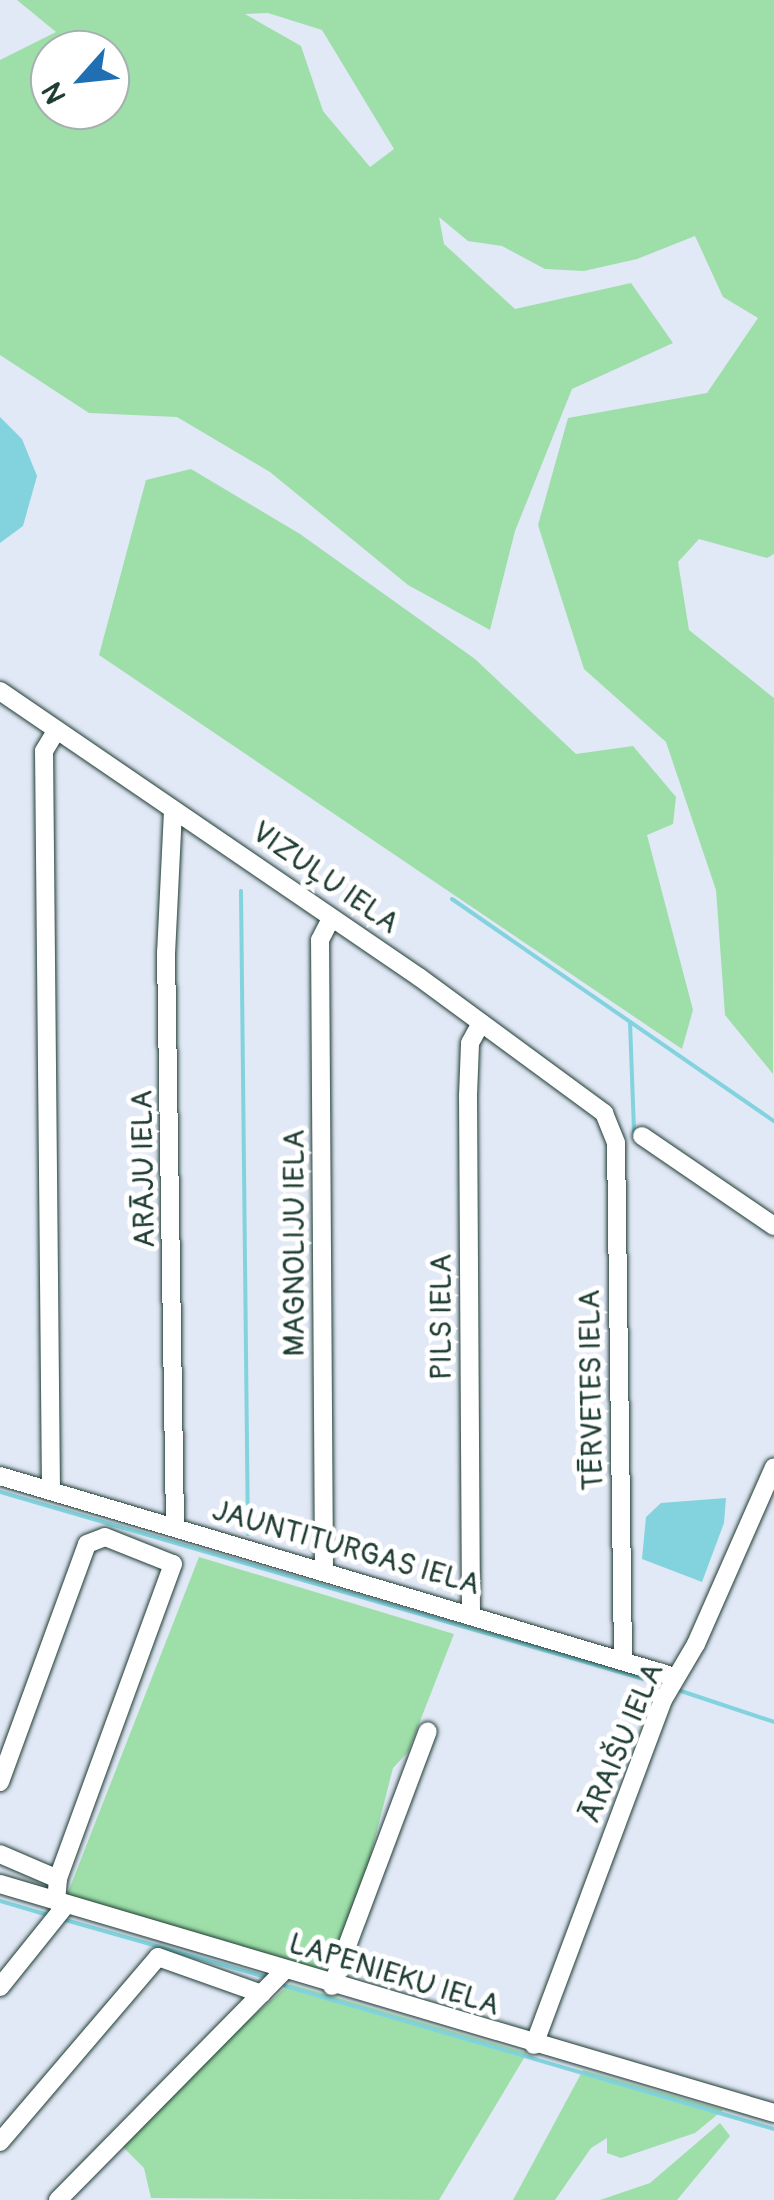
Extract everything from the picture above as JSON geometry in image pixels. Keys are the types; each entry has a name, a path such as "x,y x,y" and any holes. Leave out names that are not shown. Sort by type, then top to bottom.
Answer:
{"street":[{"name":"VIZUĻU IELA","path":"0,691 481,1023 596,1106 609,1122"},
{"path":"51,1491 44,751 56,732"},
{"name":"ARĀJU IELA","path":"172,811 166,952 175,1527"},
{"name":"MAGNOLIJU IELA","path":"324,1570 320,940 331,918"},
{"name":"PILS IELA","path":"471,1614 468,1096 470,1043 481,1023"},
{"name":"TĒRVETES IELA","path":"609,1122 616,1143 623,1659"},
{"path":"642,1136 774,1226"},
{"name":"ĀRAIŠU IELA","path":"534,2045 675,1678 774,1468"},
{"name":"JAUNTITURGAS IELA","path":"0,1476 623,1659 675,1678"},
{"path":"0,1782 88,1544 105,1537 174,1564 58,1879 61,1903 0,1987"},
{"path":"332,1986 428,1731"},
{"path":"0,1854 58,1879"},
{"name":"LAPENIEKU IELA","path":"0,1884 332,1986 774,2113"},
{"path":"0,2142 158,1957 262,1994"},
{"path":"58,2200 284,1971"}],"green space":[{"path":"17,0 774,0 774,554 767,558 699,539 678,562 689,630 774,698 773,1074 725,1015 716,890 666,742 584,669 538,525 568,418 707,393 758,318 723,297 695,236 637,259 584,271 545,269 502,246 468,241 439,217 444,244 515,309 631,283 673,343 572,389 515,531 490,630 408,585 270,472 177,417 89,413 0,355 0,60 30,45 30,130 130,130 130,30 54,30","holes":["268,13 322,30 394,149 370,167 323,111 301,46 245,14"]},
{"path":"191,469 300,534 475,659 576,754 633,746 676,797 673,824 647,835 693,1010 682,1049 99,655 146,480"},
{"path":"199,1557 454,1634 408,1752 393,1768 357,1909 325,1972 67,1895"},
{"path":"290,1984 527,2053 439,2200 151,2198 144,2168 122,2146 199,2063"},
{"path":"583,2070 723,2110 695,2133 621,2158 607,2153 607,2138 591,2148 555,2200 513,2200"},
{"path":"720,2123 730,2136 677,2200 600,2200 650,2183"}],"water":[{"path":"0,417 22,439 37,476 23,526 0,543"},
{"path":"726,1498 724,1523 702,1582 642,1559 646,1517 661,1503"}],"waterway":[{"path":"241,891 248,1534"},
{"path":"452,899 774,1121"},
{"path":"630,1022 634,1132"},
{"path":"0,1492 657,1683"},
{"path":"681,1691 774,1722"},
{"path":"0,1901 48,1915"},
{"path":"62,1919 266,1977"},
{"path":"285,1986 774,2129"}]}
